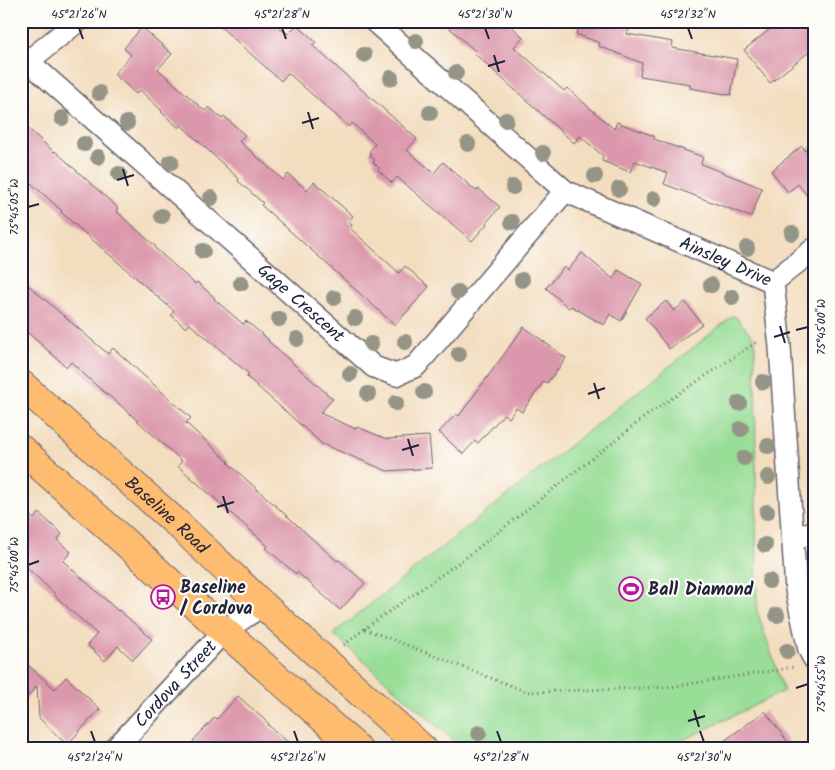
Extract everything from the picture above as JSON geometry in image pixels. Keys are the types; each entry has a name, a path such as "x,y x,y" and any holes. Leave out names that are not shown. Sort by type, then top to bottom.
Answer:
{"main road":[{"name":"Baseline Road","path":"21,384 182,528 263,605 423,749"},
{"path":"21,450 358,749"}],"street":[{"path":"23,61 78,21"},
{"name":"Ainsley Drive","path":"374,21 565,191 773,282 780,347 796,590 809,662"},
{"name":"Gage Crescent","path":"23,61 374,367 396,375 416,366 565,191"},
{"path":"773,282 814,249"},
{"path":"793,540 814,531"},
{"name":"Cordova Street","path":"115,749 224,631 263,605"}],"path":[{"path":"343,646 364,629 464,559 650,413 758,341"},
{"path":"364,629 527,692 671,687 809,662"}],"green space":[{"path":"734,315 755,339 757,611 784,691 665,749 463,749 333,634"}],"building":[{"path":"214,21 273,21 288,34 297,25 316,42 312,45 417,139 407,150 434,173 443,162 476,191 479,189 500,207 472,241 397,177 392,183 378,170 379,168 373,162 375,160 370,156 372,155 369,152 375,144 352,123 349,127 288,73 281,81"},
{"path":"442,21 506,21 523,37 514,47 564,91 567,88 614,129 617,122 654,136 654,139 703,157 701,164 762,188 751,217 664,184 668,173 635,161 630,172 602,161 603,156 580,136 574,143 475,54 476,52"},
{"path":"581,21 615,21 630,27 627,34 673,42 672,48 737,59 731,95 690,88 690,84 640,76 642,63 599,46 600,43 576,34"},
{"path":"780,21 814,21 814,48 770,83 744,50"},
{"path":"142,27 172,54 158,69 205,111 209,107 222,119 224,116 245,135 239,141 283,180 288,174 307,190 314,182 353,216 348,222 352,225 350,228 399,273 405,266 429,287 395,325 261,205 263,203 238,181 239,179 181,125 179,128 140,90 136,94 114,74 131,55 124,48"},
{"path":"21,122 118,208 116,211 195,284 197,282 243,324 246,321 269,340 333,399 320,413 356,429 357,427 387,439 429,436 432,468 387,471 322,444 247,377 249,374 190,324 186,328 171,315 174,311 64,215 62,211 21,174"},
{"path":"814,144 814,205 798,184 788,192 771,171 802,146 805,151"},
{"path":"582,253 613,279 618,270 642,284 621,321 610,314 604,325 571,306 569,308 546,288 564,267 568,270"},
{"path":"21,279 108,354 113,348 191,418 186,423 228,463 337,561 339,560 365,583 340,610 297,572 296,574 266,548 268,546 178,466 182,461 119,404 71,362 67,367 21,327"},
{"path":"666,301 674,311 685,302 702,324 669,349 645,318"},
{"path":"524,327 566,358 547,383 544,381 522,412 516,408 509,418 504,414 478,443 475,441 463,454 439,432 456,414 459,416"},
{"path":"21,508 34,519 39,513 62,534 57,540 71,552 63,561 152,639 133,660 118,646 105,661 87,645 97,634 21,562"},
{"path":"21,659 55,689 66,677 100,709 67,745 39,718 37,686 21,704"},
{"path":"238,696 296,749 201,749 193,741"},
{"path":"765,711 793,749 713,749"}],"place":[{"name":"Ball Diamond","path":"631,589"},
{"name":"Baseline / Cordova","path":"163,597"}]}
